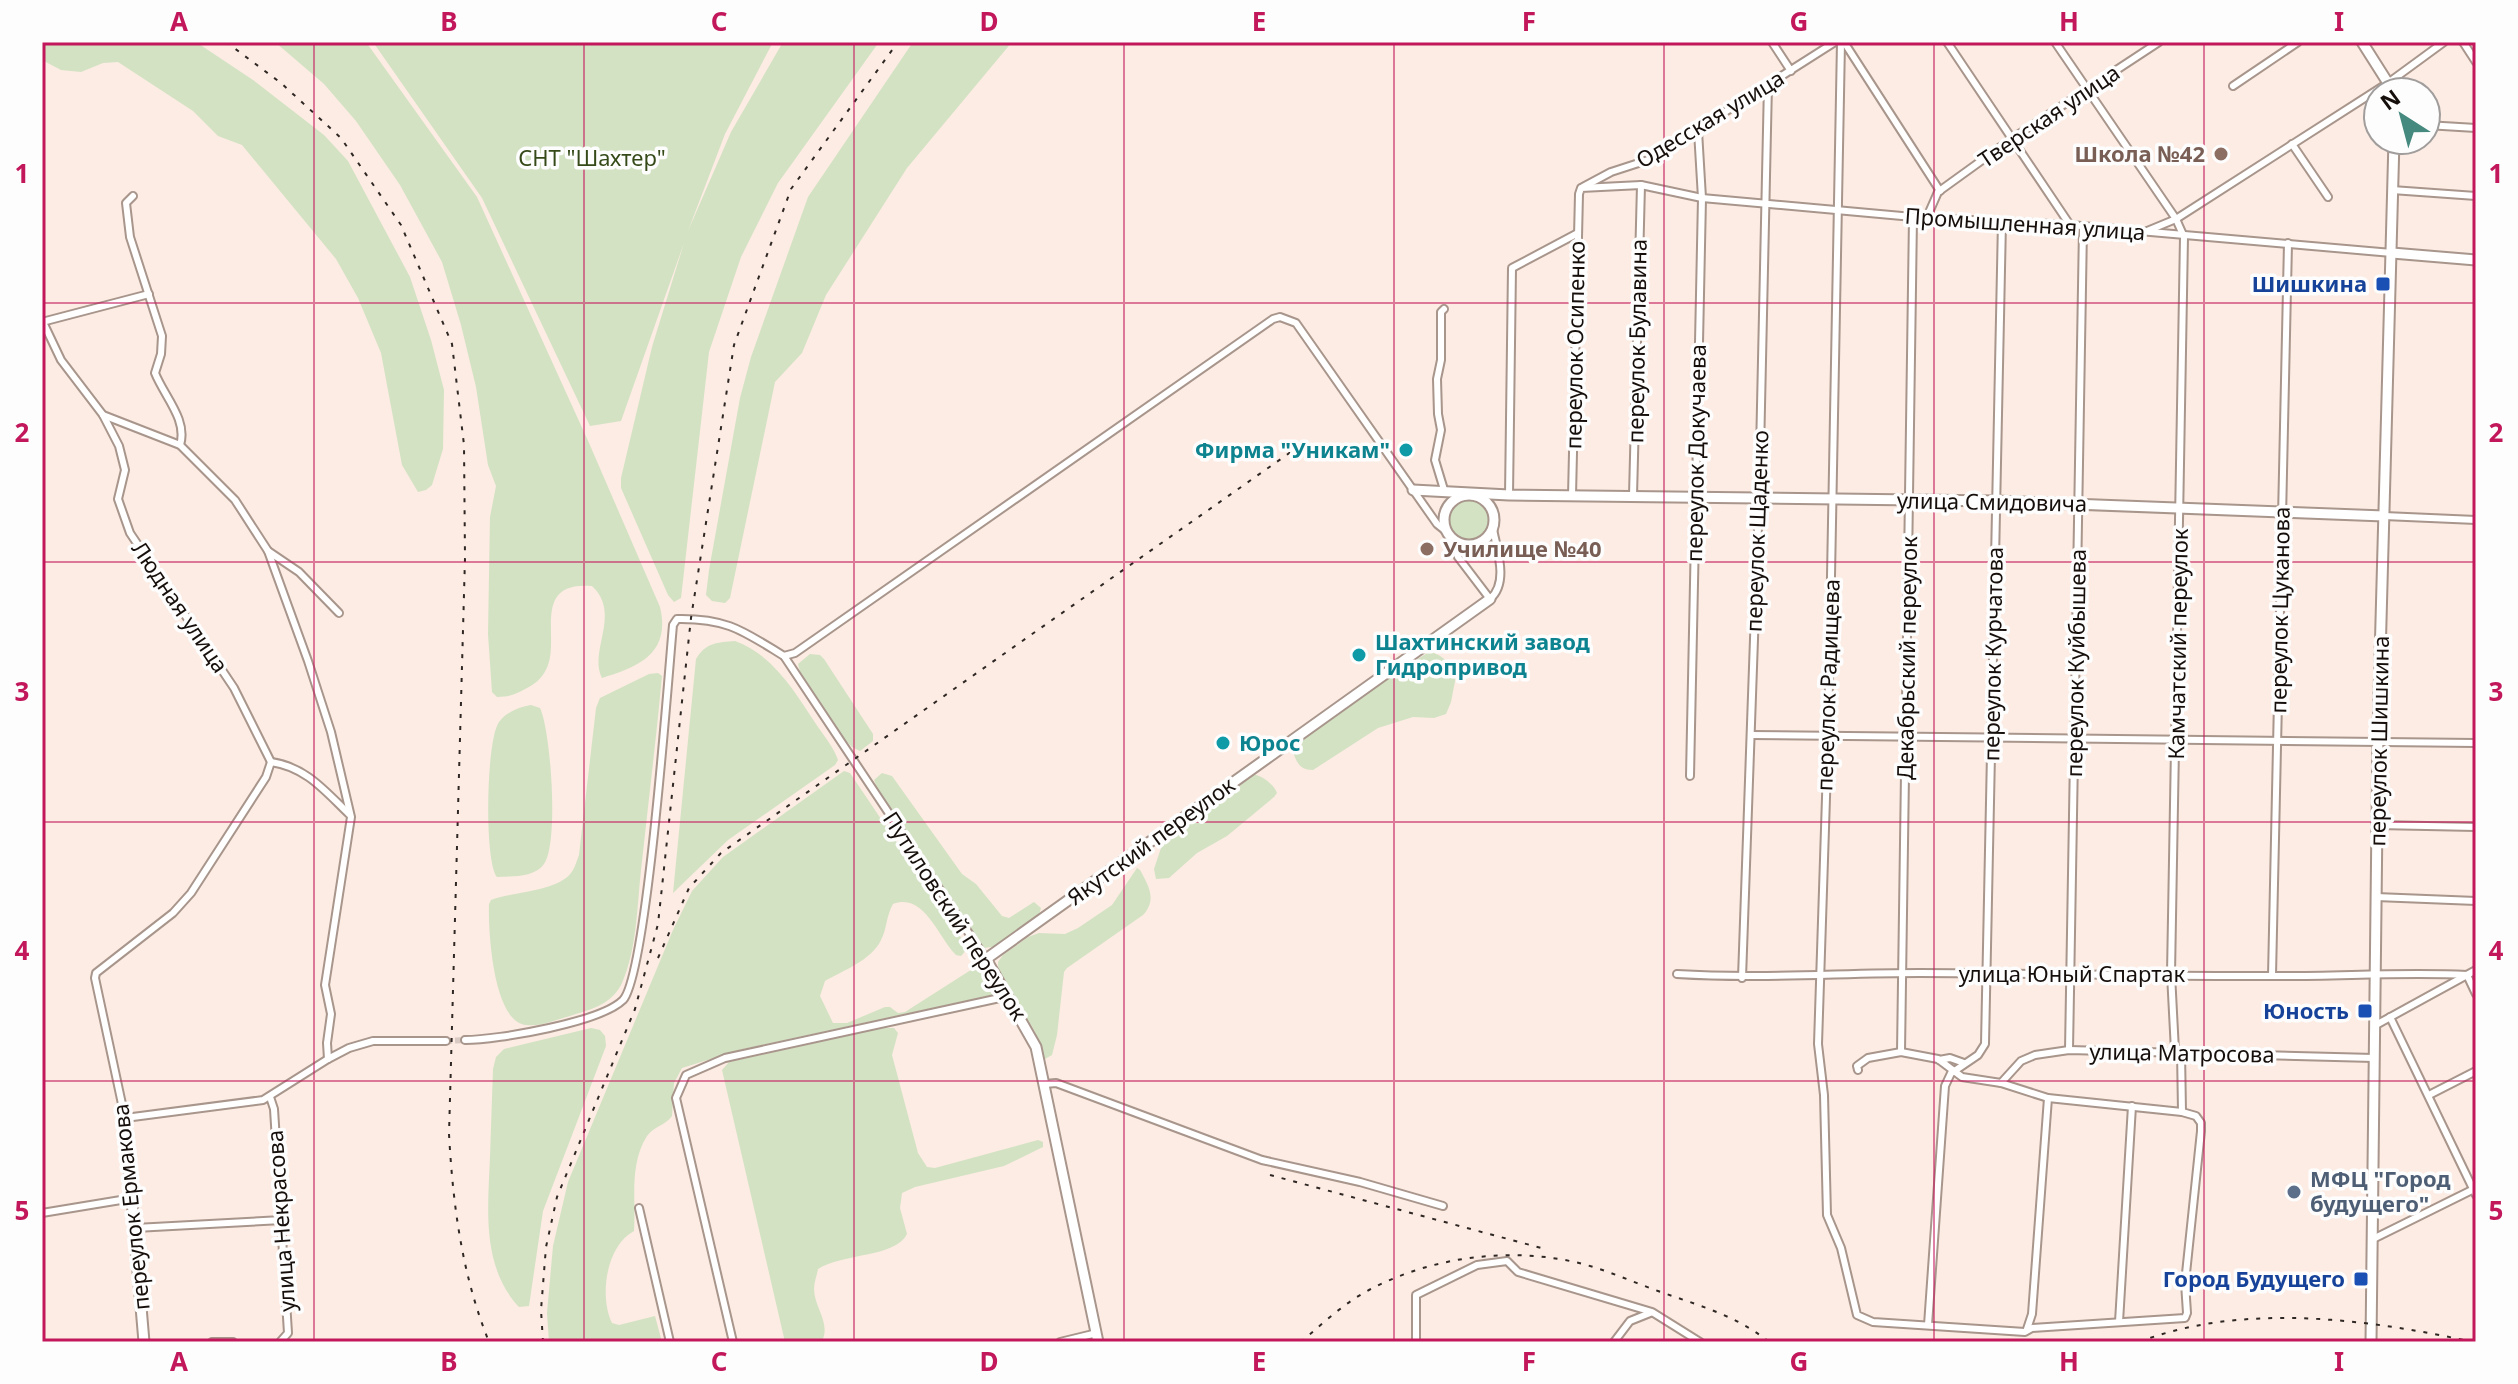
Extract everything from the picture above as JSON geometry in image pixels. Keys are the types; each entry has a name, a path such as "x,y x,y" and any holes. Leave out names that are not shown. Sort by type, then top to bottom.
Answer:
{"main road":[{"path":"2362,42 2382,76"},
{"name":"переулок Шишкина","path":"2371,1342 2378,742 2393,156"},
{"name":"Промышленная улица","path":"2392,253 2476,260"},
{"name":"улица Смидовича","path":"1413,490 1509,495 1996,501 2384,516"},
{"path":"1495,517 1486,500 1468,494 1456,498 1447,508 1444,520 1449,535 1461,544 1474,545 1485,540 1493,529 1499,505 1509,495"},
{"name":"Якутский переулок","path":"986,959 1490,599"},
{"name":"Путиловский переулок","path":"986,959 1032,1037 1045,1084 1098,1338"},
{"name":"переулок Ермакова","path":"125,1118 144,1342"}],"street":[{"path":"1772,42 1791,71"},
{"path":"1840,42 1940,191 1927,217"},
{"name":"Одесская улица","path":"1580,191 1611,172 1651,159 1840,42"},
{"name":"переулок Радищева","path":"1840,42 1840,209 1818,1044 1824,1095 1827,1215 1841,1248 1857,1315 1873,1322 1928,1325"},
{"path":"1947,42 2070,225"},
{"path":"2055,42 2176,219 2184,237"},
{"name":"Тверская улица","path":"1940,191 2010,140 2159,42"},
{"path":"2233,86 2298,42"},
{"path":"2402,76 2444,42"},
{"path":"2463,42 2476,62"},
{"name":"переулок Щаденко","path":"1742,978 1759,498 1768,84"},
{"path":"2144,232 2176,219 2362,102"},
{"path":"2442,126 2476,128"},
{"name":"переулок Докучаева","path":"1690,776 1702,198 1698,131"},
{"path":"2292,144 2328,197"},
{"name":"Промышленная улица","path":"1580,191 1641,185 1702,198 2392,253"},
{"name":"переулок Булавина","path":"1633,496 1641,185"},
{"path":"2392,190 2476,196"},
{"name":"переулок Осипенко","path":"1572,496 1580,191"},
{"path":"133,196 126,203 130,237 162,336 155,373 162,392 182,424 180,445"},
{"name":"Декабрьский переулок","path":"1901,1052 1913,217"},
{"name":"переулок Курчатова","path":"1952,1071 1978,1055 1985,1044 2002,221"},
{"name":"переулок Куйбышева","path":"2069,1050 2083,228"},
{"path":"1509,495 1512,268 1578,233"},
{"name":"Камчатский переулок","path":"2182,1112 2171,974 2184,237"},
{"name":"переулок Цуканова","path":"2272,976 2288,243"},
{"path":"149,294 42,321 61,360 103,415 180,445 235,500 268,551 331,732 351,817 325,985 331,1014 328,1059"},
{"path":"1444,309 1441,312 1441,360 1437,379 1441,430 1435,460 1445,493"},
{"path":"465,1040 582,1021 612,1009 628,993 648,878 673,625 677,619 715,620 739,629 784,656 807,645 1273,319 1280,317 1296,323 1437,524 1449,535 1458,557 1490,599 1498,587 1500,563 1493,529"},
{"name":"Людная улица","path":"103,415 119,446 125,470 118,499 130,533 234,688 271,762"},
{"name":"улица Смидовича","path":"2384,516 2476,520"},
{"path":"268,551 299,572 339,613"},
{"name":"Путиловский переулок","path":"784,656 986,959"},
{"path":"1751,735 2476,743"},
{"path":"271,762 303,772 351,817"},
{"name":"переулок Ермакова","path":"125,1118 95,978 105,964 173,913 191,893 266,777 271,762"},
{"path":"2377,825 2476,827"},
{"path":"2376,897 2476,901"},
{"path":"2374,1026 2476,970"},
{"name":"улица Юный Спартак","path":"1677,974 1742,978 1901,973 2467,975"},
{"path":"2467,975 2476,994"},
{"path":"733,1342 676,1098 686,1075 725,1058 1009,996"},
{"path":"2373,1239 2475,1190 2390,1017"},
{"path":"125,1118 257,1102 270,1097 328,1059 349,1048 373,1041 446,1041"},
{"name":"улица Матросова","path":"2001,1083 2021,1061 2035,1055 2069,1050 2374,1058"},
{"path":"1858,1070 1857,1066 1868,1058 1901,1052 1939,1060 1950,1058 1964,1063"},
{"path":"1939,1060 1962,1077 2001,1083 2048,1098 2182,1112 2198,1118 2201,1131 2185,1283 2185,1318 2032,1328 2025,1332 1928,1325 1945,1086 1952,1071"},
{"path":"2429,1095 2476,1071"},
{"path":"1045,1084 1056,1083 1262,1160 1360,1182 1443,1206"},
{"name":"улица Некрасова","path":"270,1097 274,1109 288,1333 281,1341"},
{"path":"2025,1332 2032,1314 2048,1098"},
{"path":"2119,1322 2132,1106"},
{"path":"42,1213 133,1198"},
{"path":"639,1208 670,1342"},
{"path":"135,1228 282,1220"},
{"path":"1416,1342 1416,1295 1477,1265 1507,1261 1518,1272 1652,1312 1700,1342"},
{"path":"1614,1342 1630,1321 1652,1312"},
{"path":"1060,1342 1098,1338"},
{"path":"212,1342 233,1341"},
{"path":"281,1341 292,1342"}],"green space":[{"path":"42,42 196,42 253,80 324,135 348,161 410,277 444,390 443,449 432,485 418,492 402,465 381,353 358,298 336,259 242,145 218,136 193,111 118,62 103,63 81,72 61,70 42,60"},
{"path":"275,42 366,42 477,197 660,607 661,636 649,656 640,663 602,678 599,656 604,608 592,586 573,587 561,592 555,601 551,653 542,676 513,695 497,697 492,692 488,634 490,517 496,486 488,465 476,387 442,262 400,185 356,121 324,84"},
{"name":"СНТ \"Шахтер\"","path":"373,42 773,42 725,134 688,231 731,132 783,42 879,42 778,183 741,257 709,352 681,598 674,602 668,595 621,488 621,478 652,347 684,243 621,421 590,426 482,198"},
{"path":"913,42 1012,42 907,168 826,295 802,353 775,382 730,598 725,603 712,601 706,595 709,570 740,398 751,357 808,197"},
{"path":"1469,499 1484,505 1490,520 1484,535 1469,541 1454,535 1448,520 1454,505"},
{"path":"735,641 761,656 783,677 838,760 728,840 673,893 696,659 708,647"},
{"path":"1429,652 1446,660 1456,676 1446,714 1434,718 1413,717 1378,728 1313,770 1300,765 1293,752 1296,743"},
{"path":"810,654 820,655 824,659 873,734 873,741 860,751 846,741 801,676 798,664"},
{"path":"649,674 662,676 636,928 627,970 618,990 602,1004 550,1022 526,1025 515,1020 500,992 492,953 489,904 500,897 556,884 571,873 579,855 596,708 600,698"},
{"path":"531,705 540,708 547,739 552,787 549,852 544,864 535,872 497,877 488,826 491,752 499,722 505,715"},
{"path":"844,771 850,773 968,948 961,956 956,955 922,910 904,902 893,904 877,947 856,964 825,981 820,996 833,1023 847,1023 885,1007 898,1013 905,1012 974,968 983,971 998,990 997,994 743,1049 682,1068 674,1083 672,1116 647,1136 641,1147 634,1182 634,1231 617,1248 611,1260 606,1286 612,1323 619,1325 655,1316 662,1342 549,1342 547,1313 553,1246 568,1182 692,891 723,857"},
{"path":"882,773 892,776 962,874 976,884 1002,916 1009,918 1034,902 1041,908 1039,915 998,946 984,948 877,788 874,780"},
{"path":"1251,774 1270,783 1277,793 1274,797 1227,836 1197,853 1169,878 1156,879 1154,869 1164,839"},
{"path":"1137,868 1149,887 1150,904 1143,915 1064,972 1057,1035 1052,1055 1045,1059 1034,1030 1002,980 998,962 1028,937 1039,933 1065,934 1078,928 1112,905"},
{"path":"591,1028 600,1030 605,1036 606,1046 543,1211 529,1306 519,1307 498,1274 488,1217 496,1057 504,1049"},
{"path":"894,1028 898,1033 892,1055 918,1153 927,1167 935,1168 1038,1140 1043,1142 1043,1147 1004,1166 915,1187 902,1193 900,1208 907,1234 901,1242 818,1269 814,1289 825,1328 822,1341 785,1342 722,1070 729,1062"}],"tunnel":[{"path":"446,1041 465,1040"}],"railway":[{"path":"226,42 281,83 341,138 401,225 452,344 464,445 465,558 449,1134 460,1240 472,1291 489,1342"},
{"path":"543,1342 541,1310 546,1247 557,1197 635,1009 658,924 691,618 734,345 791,189 898,42"},
{"path":"658,958 689,888 721,853 1305,442"},
{"path":"1270,1175 1545,1249"},
{"path":"1301,1342 1351,1301 1394,1278 1446,1262 1501,1255 1556,1259 1593,1267 1716,1312 1769,1342"},
{"path":"2139,1342 2179,1330 2262,1318 2348,1321 2473,1342"}],"place":[{"name":"Школа №42","path":"2221,154"},
{"name":"Шишкина","path":"2383,284"},
{"name":"Фирма \"Уникам\"","path":"1406,450"},
{"name":"Училище №40","path":"1427,549"},
{"name":"Шахтинский завод Гидропривод","path":"1359,655"},
{"name":"Юрос","path":"1223,743"},
{"name":"Юность","path":"2365,1011"},
{"name":"МФЦ \"Город будущего\"","path":"2294,1192"},
{"name":"Город Будущего","path":"2361,1279"}]}
